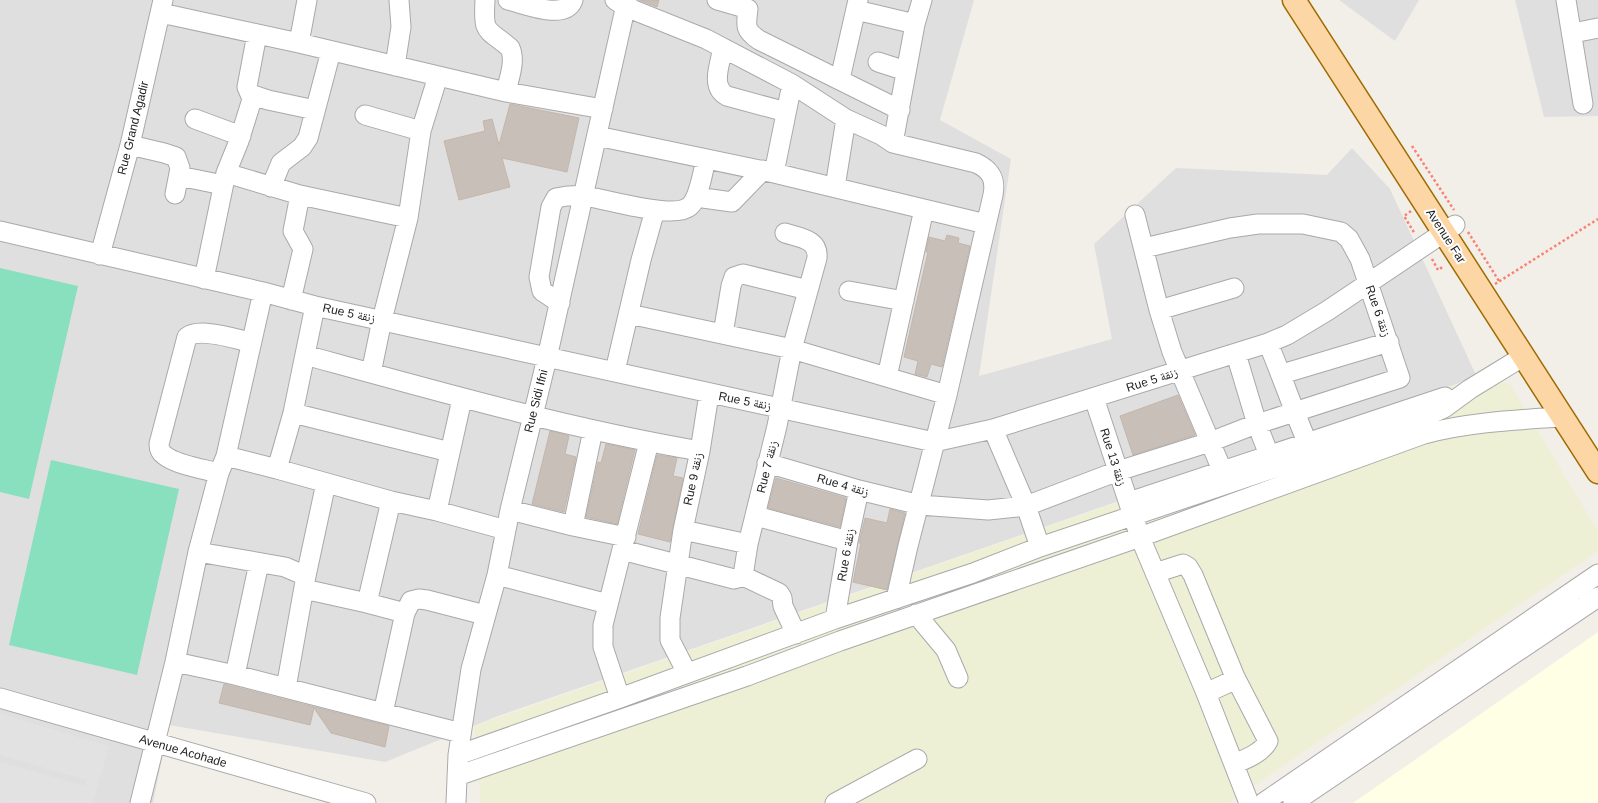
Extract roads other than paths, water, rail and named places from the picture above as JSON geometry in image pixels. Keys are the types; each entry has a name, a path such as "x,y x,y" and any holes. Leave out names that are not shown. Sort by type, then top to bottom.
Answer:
{"main road":[{"name":"Avenue Far","path":"1294,0 1449,229 1494,285 1598,448"},
{"name":"Avenue Far","path":"1310,0 1524,356 1598,472"}],"street":[{"path":"299,43 308,0"},
{"path":"395,66 401,27 399,0"},
{"path":"485,0 484,20 487,29 512,51 513,59 506,92"},
{"path":"508,0 559,11 571,5 573,0"},
{"path":"717,0 749,4 746,26 750,34 900,110"},
{"path":"893,143 915,24 922,0"},
{"path":"1566,0 1583,104"},
{"path":"623,2 706,39 792,84 846,119 881,135 893,143 976,164 984,167 994,179 986,224 947,395 896,598"},
{"name":"Rue Sidi Ifni","path":"456,803 458,754 471,669 497,575 510,510 560,303 603,109 623,2"},
{"path":"840,80 857,5 915,24"},
{"path":"162,7 257,34 331,52 506,92 603,109"},
{"name":"Rue Grand Agadir","path":"100,255 130,145 162,7"},
{"path":"1573,34 1598,28"},
{"path":"257,34 247,87 250,94 292,106 315,110"},
{"path":"723,48 716,84 720,92 727,96 786,112"},
{"path":"271,187 281,163 306,142 331,52"},
{"path":"878,62 906,70"},
{"path":"372,373 382,320 408,218 421,131 438,76"},
{"path":"696,197 732,202 768,171 786,112 792,84"},
{"path":"204,279 224,179 241,136 253,96"},
{"path":"366,115 421,131"},
{"path":"195,119 241,136"},
{"path":"835,187 846,119"},
{"path":"597,136 768,171 986,224"},
{"path":"130,145 173,155 180,168 177,185 224,179 271,187 408,218"},
{"path":"560,303 542,292 540,283 551,207 556,198 584,196 672,212 688,208 696,197 706,159"},
{"path":"291,300 303,254 302,245 293,231 300,195"},
{"path":"887,377 924,209"},
{"path":"616,371 655,210"},
{"path":"1135,215 1159,310 1180,371 1222,470"},
{"name":"Rue 6 زنقة","path":"1144,248 1230,228 1258,224 1303,224 1341,232 1349,239 1360,259 1411,407"},
{"name":"Rue 5 زنقة","path":"0,231 263,292 315,306 934,442 993,429 1268,343 1304,325 1369,284 1449,229"},
{"name":"Rue 7 زنقة","path":"738,578 756,516 781,408 792,349 817,258 816,248 813,243 785,233"},
{"path":"723,334 734,278 743,274 808,290"},
{"path":"1159,310 1234,288"},
{"path":"849,291 904,301"},
{"path":"140,803 175,662 198,552 222,465 263,292"},
{"path":"277,469 293,413 315,306"},
{"path":"629,314 792,349 947,395"},
{"path":"250,342 204,332 192,333 187,337 159,444 163,454 173,460 277,469 391,502 437,511 506,530"},
{"path":"1282,374 1389,342"},
{"path":"1268,343 1282,374 1294,411 1307,442"},
{"path":"1236,354 1257,424 1269,455"},
{"path":"306,355 462,399 593,430 700,451"},
{"path":"1131,509 1417,420 1444,408 1470,389 1524,356"},
{"name":"Rue 4 زنقة","path":"767,463 859,490 920,505 988,510 1026,506 1118,471 1210,442 1294,411 1400,378"},
{"path":"458,754 620,698 835,619 973,573 1040,547 1222,470 1470,389"},
{"name":"Rue 9 زنقة","path":"678,565 709,394"},
{"name":"Rue 13 زنقة","path":"1094,398 1140,537 1206,693 1249,803"},
{"path":"437,511 462,399"},
{"path":"293,413 450,452"},
{"path":"457,776 747,676 1424,434 1451,427 1562,417"},
{"path":"993,429 1026,506 1040,547"},
{"path":"573,526 593,430"},
{"path":"620,698 603,647 603,625 649,442"},
{"path":"286,688 305,582 326,483"},
{"name":"Rue 6 زنقة","path":"835,619 859,490"},
{"path":"368,602 391,502"},
{"path":"510,510 573,526 624,543 678,565 738,578 779,593 796,634"},
{"path":"756,516 848,541"},
{"path":"683,530 748,544"},
{"path":"198,552 285,567 305,582 405,613"},
{"path":"235,675 258,563"},
{"path":"1155,573 1183,564 1188,567 1235,677 1268,741 1265,747 1234,764"},
{"path":"678,565 669,630 673,648 687,674"},
{"path":"1263,803 1598,574"},
{"path":"497,575 608,604"},
{"path":"1293,803 1598,597"},
{"path":"383,712 405,613 411,601 419,599 485,615"},
{"path":"916,614 946,650 958,678"},
{"path":"175,662 235,675 461,733"},
{"path":"1206,693 1230,682 1235,677"},
{"name":"Avenue Acohade","path":"0,698 366,803"},
{"path":"835,803 917,759"}]}
